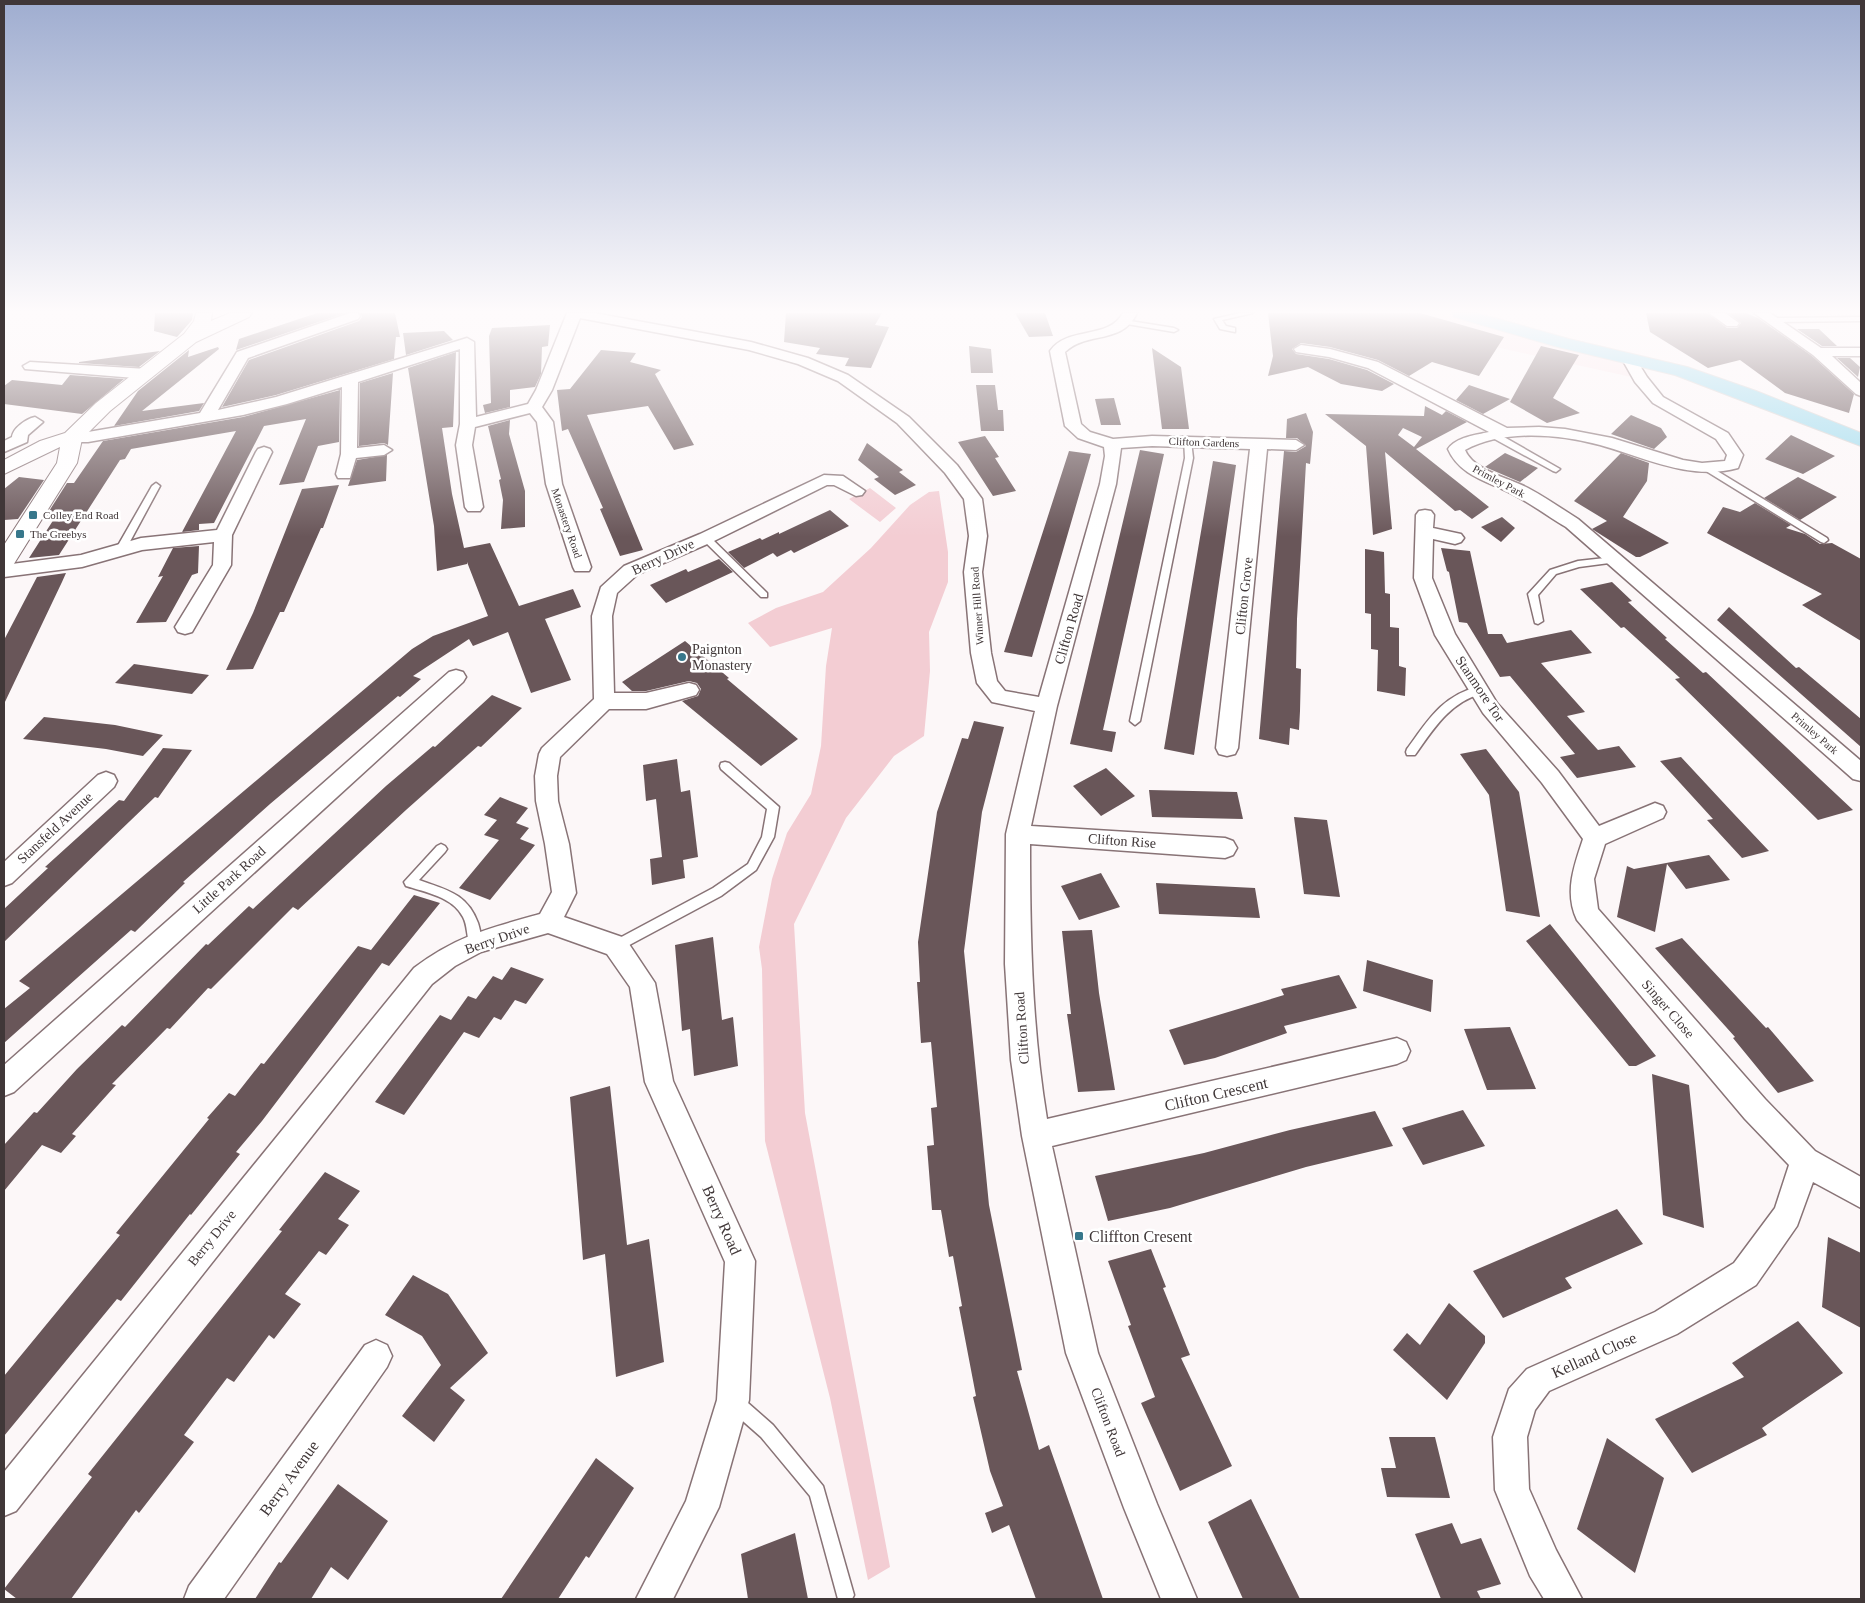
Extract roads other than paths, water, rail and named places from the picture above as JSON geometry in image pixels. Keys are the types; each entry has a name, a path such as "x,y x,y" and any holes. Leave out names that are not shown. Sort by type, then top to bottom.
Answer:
{"main road":[{"path":"4,468 47,445 72,436 129,388"},
{"path":"1726,388 1861,440"},
{"path":"4,562 66,463 72,436"}],"street":[{"path":"205,418 223,388"},
{"path":"72,436 88,436 205,418 281,400 321,388"},
{"path":"344,474 349,454 350,388"},
{"path":"468,388 468,424 464,445 474,508"},
{"path":"468,424 534,407 545,388"},
{"name":"Winner Hill Road","path":"857,388 903,420 951,469 973,499 978,536 973,572 981,653 987,683 1000,696 1047,706"},
{"path":"1065,388 1073,426 1084,435 1112,444"},
{"path":"1414,388 1498,434"},
{"name":"Primley Park","path":"1648,388 1658,400 1722,436 1735,455 1732,464 1722,469 1695,468 1592,438 1531,432 1498,434 1462,444 1456,449 1461,460 1481,473 1522,492 1572,524 1861,773"},
{"name":"Monastery Road","path":"534,407 546,422 554,484 582,566"},
{"path":"4,447 21,439 20,434 35,422"},
{"name":"Clifton Gardens","path":"1112,444 1152,441 1296,444"},
{"name":"Clifton Road","path":"1112,444 1113,456 1108,484 1047,706 1018,834 1018,964 1024,1060 1036,1136 1082,1353 1141,1508 1179,1599"},
{"name":"Clifton Grove","path":"1227,748 1259,444"},
{"path":"349,454 384,450"},
{"path":"185,627 222,565 223,535 264,452"},
{"name":"Berry Drive","path":"4,1499 423,976 446,958 475,943 548,922 564,893 558,844 547,801 546,776 550,754 604,701 602,616 608,591 631,570 706,538 824,480 836,480 856,491"},
{"name":"Stanmore Tor","path":"1455,538 1425,524 1423,578 1445,635 1490,708 1550,777 1595,838"},
{"path":"4,571 82,561 141,544 223,535"},
{"name":"Little Park Road","path":"4,1083 456,677"},
{"path":"604,701 646,701 689,690"},
{"name":"Stansfeld Avenue","path":"4,876 106,781"},
{"path":"1595,838 1655,812"},
{"name":"Clifton Rise","path":"1018,834 1225,848"},
{"name":"Singer Close","path":"1595,838 1582,878 1586,913 1755,1109 1805,1161 1861,1193"},
{"path":"548,922 616,946"},
{"name":"Berry Road","path":"616,946 642,983 659,1082 740,1261 733,1400 702,1507 654,1599"},
{"name":"Clifton Crescent","path":"1036,1136 1397,1051"},
{"name":"Kelland Close","path":"1564,1599 1543,1563 1512,1490 1510,1437 1521,1401 1538,1380 1666,1323 1745,1274 1787,1216 1805,1161"},
{"name":"Berry Avenue","path":"202,1599 376,1356"}],"lane":[{"path":"1498,434 1556,469"},
{"path":"1136,721 1189,458 1187,442"},
{"path":"1708,469 1824,540"},
{"path":"121,549 156,486"},
{"path":"706,538 764,596"},
{"path":"1538,622 1533,594 1553,572 1578,564 1614,560"},
{"path":"1411,752 1451,701 1468,692 1478,690"},
{"path":"616,946 717,892 752,867 768,837 774,807 726,766"},
{"path":"441,849 410,882 457,899 465,907 474,925 475,943"},
{"path":"733,1400 767,1431 817,1492 845,1595"}],"place":[{"name":"Colley End Road","path":"33,515"},
{"name":"The Greebys","path":"20,534"},
{"name":"Paignton Monastery","path":"682,657"},
{"name":"Cliffton Cresent","path":"1079,1236"}]}
